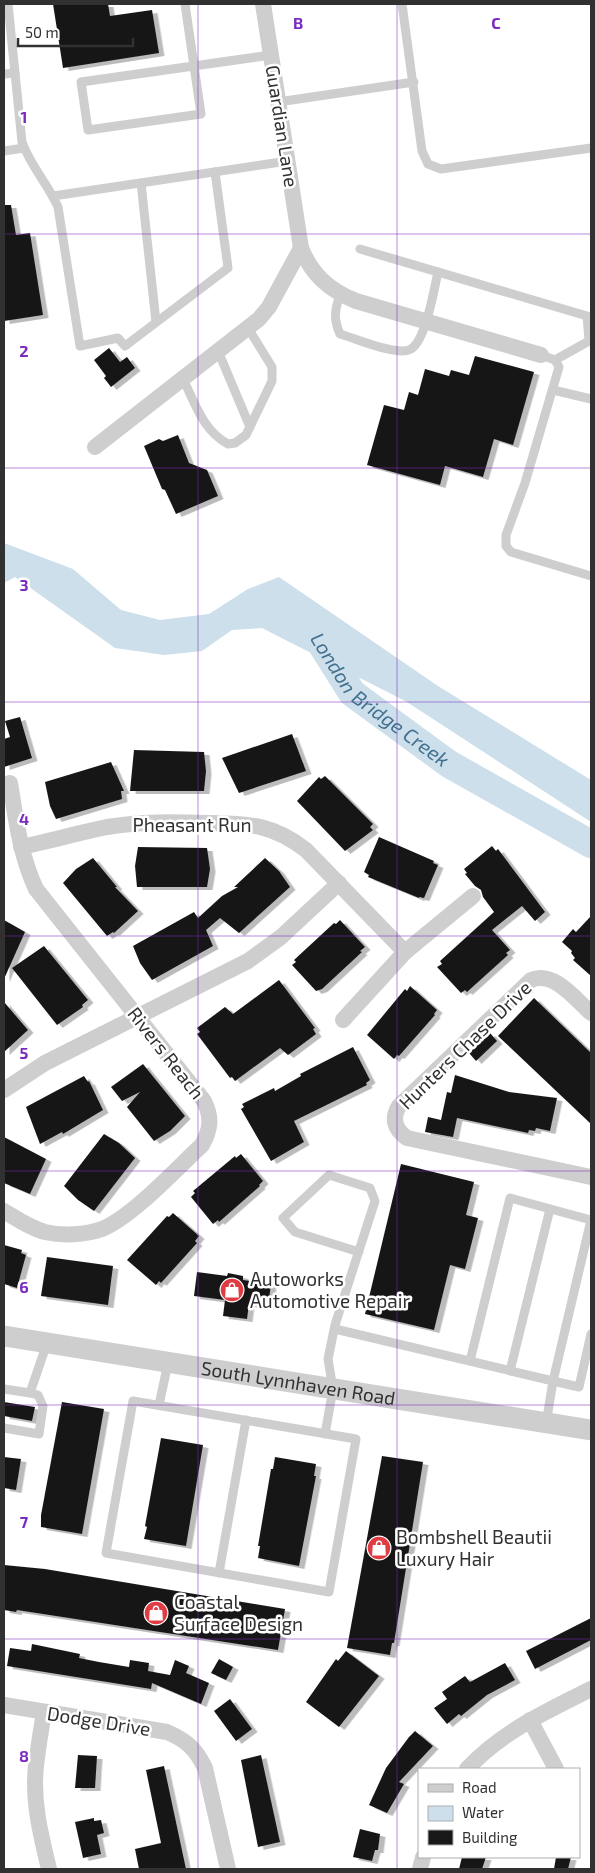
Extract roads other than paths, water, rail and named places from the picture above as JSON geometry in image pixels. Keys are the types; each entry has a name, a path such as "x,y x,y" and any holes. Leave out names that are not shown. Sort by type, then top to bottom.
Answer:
{"street":[{"name":"Guardian Lane","path":"263,4 301,248"},
{"path":"301,248 316,275 340,295 548,358"},
{"path":"95,447 248,328 269,307 301,248"},
{"name":"Rivers Reach","path":"4,1211 28,1225 46,1232 65,1234 102,1229 123,1217 202,1145 208,1135 211,1122 204,1101 36,889 27,870 21,846 10,783"},
{"name":"Pheasant Run","path":"21,846 136,823 165,821 254,824 273,829 291,838 306,850 405,952"},
{"path":"4,1090 45,1063 248,961 281,937 339,883"},
{"path":"343,1020 405,952 473,896"},
{"name":"Hunters Chase Drive","path":"591,1013 550,979 537,977 531,980 399,1106 394,1119 396,1127 407,1138 591,1178"},
{"name":"South Lynnhaven Road","path":"4,1336 591,1430"},
{"path":"468,1768 500,1739 530,1720 591,1688"},
{"name":"Dodge Drive","path":"4,1705 167,1732 191,1746 205,1768 228,1869"},
{"path":"44,1712 36,1767 36,1793 39,1824 49,1869"},
{"path":"530,1720 555,1768"}],"lane":[{"path":"8,4 24,148 36,174 54,196 58,207 80,346 118,338 125,346 228,268 215,172"},
{"path":"185,4 194,66 201,114 88,130 81,82 194,66 271,55"},
{"path":"402,4 422,151 428,164 441,169 591,148"},
{"path":"4,74 15,72"},
{"path":"278,102 414,82"},
{"path":"4,151 24,148"},
{"path":"54,196 288,161"},
{"path":"141,183 156,322"},
{"path":"360,249 587,316 589,341 548,358 559,367 525,483 506,534 506,546 511,552 591,576"},
{"path":"340,295 335,312 335,324 340,334 402,351 411,349 419,341 426,322 438,272"},
{"path":"183,379 208,430 217,439 228,444 235,444 246,435 272,381 272,368 248,328"},
{"path":"218,351 250,427"},
{"path":"553,390 591,399"},
{"path":"325,1434 332,1389 328,1359 335,1329 376,1201 370,1188 329,1175 283,1218 295,1232 359,1252"},
{"path":"470,1362 510,1198 591,1220 553,1381 546,1424"},
{"path":"510,1371 550,1209"},
{"path":"335,1329 578,1387 591,1334"},
{"path":"30,1393 47,1343"},
{"path":"159,1405 168,1363"},
{"path":"4,1389 38,1395 43,1406 39,1434 4,1428"},
{"path":"133,1401 246,1420 356,1440 329,1592 106,1553 133,1401"},
{"path":"219,1573 246,1420"}],"water":[{"path":"4,543 73,569 121,610 160,620 209,614 248,589 279,577 438,686 591,780 591,822 407,702 262,628 232,630 202,651 164,655 115,648 15,577 4,583"}],"waterway":[{"name":"London Bridge Creek","path":"315,634 352,693 449,764 591,844"}],"place":[{"name":"Autoworks Automotive Repair","path":"232,1290"},
{"name":"Bombshell Beautii Luxury Hair","path":"379,1548"},
{"name":"Coastal Surface Design","path":"156,1613"}]}
